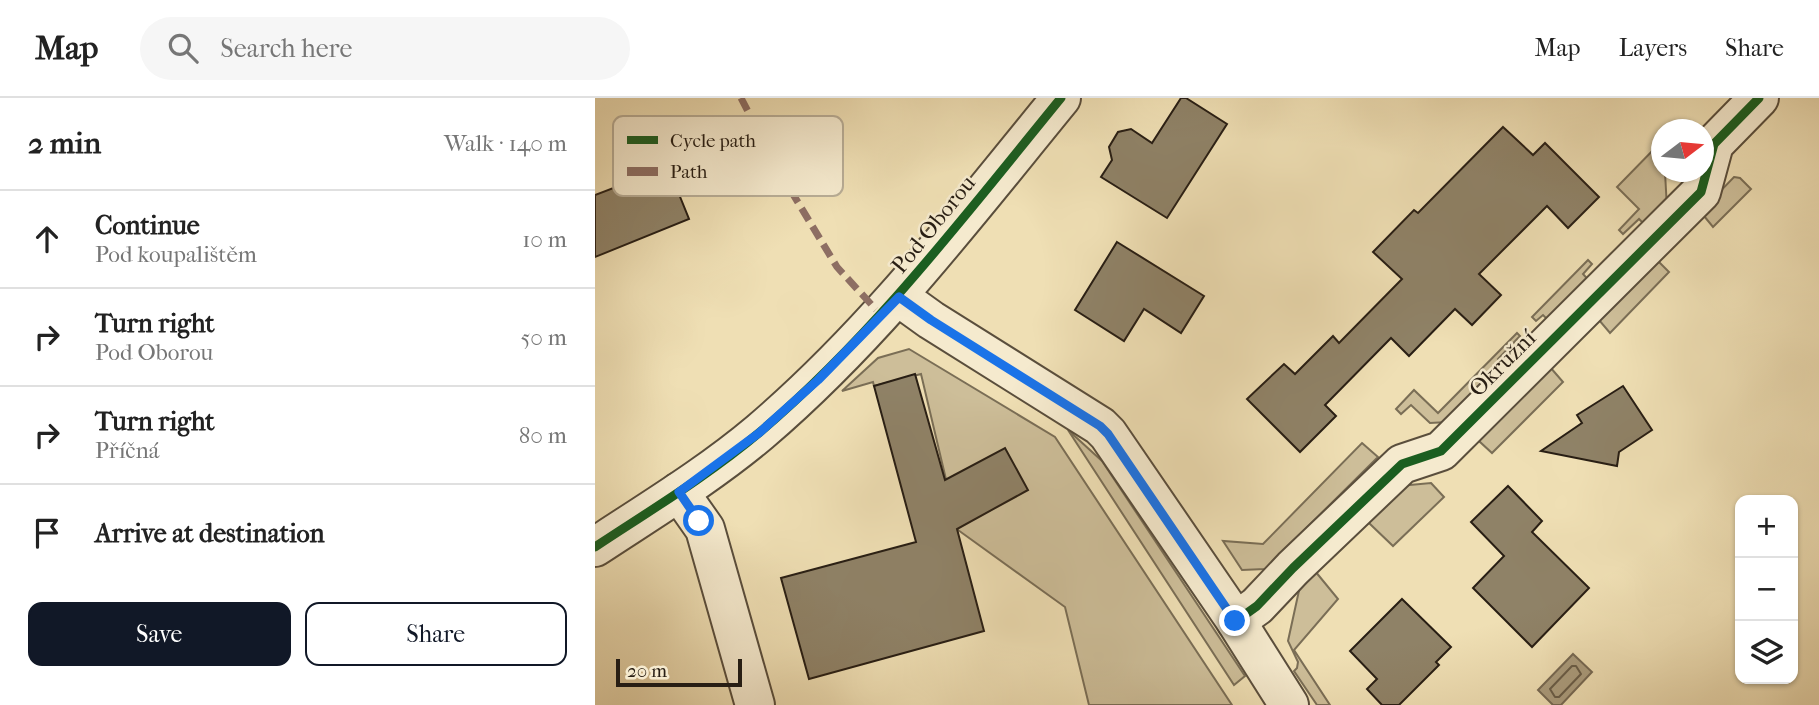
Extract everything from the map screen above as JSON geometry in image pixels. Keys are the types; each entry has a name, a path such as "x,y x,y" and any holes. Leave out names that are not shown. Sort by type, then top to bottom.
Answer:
{"street":[{"name":"Pod Oborou","path":"595,547 679,492 759,433 818,380 899,297 1061,98"},
{"name":"Okružní","path":"1235,621 1257,606 1402,464 1441,451 1701,192 1714,144 1759,98"},
{"path":"899,297 1100,426 1108,434 1289,705"},
{"path":"679,492 705,529 755,705"}],"shaded area":[{"path":"1651,152 1651,182 1666,182 1667,209 1649,229 1639,219 1623,234 1619,230 1639,209 1617,187"},
{"path":"1734,177 1740,178 1751,189 1713,227 1704,216 1703,209"},
{"path":"1588,260 1592,264 1583,274 1592,284 1553,325 1543,315 1536,321 1532,317"},
{"path":"1658,261 1669,272 1610,333 1599,320"},
{"path":"1517,333 1520,336 1498,359 1508,370 1448,422 1430,423 1411,405 1401,414 1396,409 1414,390 1438,413"},
{"path":"909,349 1055,437 1232,705 1089,705 1065,607 958,530 921,374 874,386 873,382 842,391 878,358"},
{"path":"1550,367 1563,382 1492,453 1479,441 1480,434"},
{"path":"1068,430 1102,461 1245,676 1234,685"},
{"path":"1362,443 1378,457 1265,569 1242,570 1223,541 1263,544"},
{"path":"1431,483 1444,497 1393,546 1369,523 1369,517 1399,486"},
{"path":"1315,571 1338,599 1294,650 1330,705 1317,705 1294,671 1298,662 1288,641 1300,586"}],"water":[{"path":"1573,654 1592,672 1561,705 1553,705 1538,690"}],"building":[{"path":"1181,98 1186,98 1227,124 1167,218 1101,177 1112,160 1109,147 1118,132 1131,129 1152,143"},
{"path":"1503,127 1533,155 1545,143 1599,197 1568,228 1547,206 1479,274 1501,295 1472,325 1455,309 1409,356 1391,338 1325,405 1336,416 1300,452 1247,399 1284,364 1295,374 1333,336 1339,343 1402,279 1373,252 1414,210 1418,213"},
{"path":"613,188 613,196 680,196 689,219 595,257 595,195"},
{"path":"1117,242 1204,296 1181,333 1144,309 1124,341 1075,310"},
{"path":"915,374 945,480 1005,448 1028,490 957,529 984,631 809,679 781,578 916,542 874,386"},
{"path":"1623,386 1652,430 1619,452 1617,466 1541,451 1582,423 1577,415"},
{"path":"1508,486 1542,521 1532,532 1589,588 1532,647 1473,588 1504,556 1471,522"},
{"path":"1402,599 1451,647 1436,662 1439,665 1399,705 1382,705 1367,689 1377,679 1350,651"}],"marked path":[{"path":"741,98 750,116"},
{"path":"794,196 837,267 881,315"}],"cycle path":[{"path":"595,547 721,463 802,394 881,314 918,272 1061,98"},
{"path":"1236,621 1257,606 1402,464 1441,451 1701,192 1714,144 1759,98"}],"route":[{"path":"699,521 679,492 759,433 818,380 899,297 1100,426 1235,621"}]}
